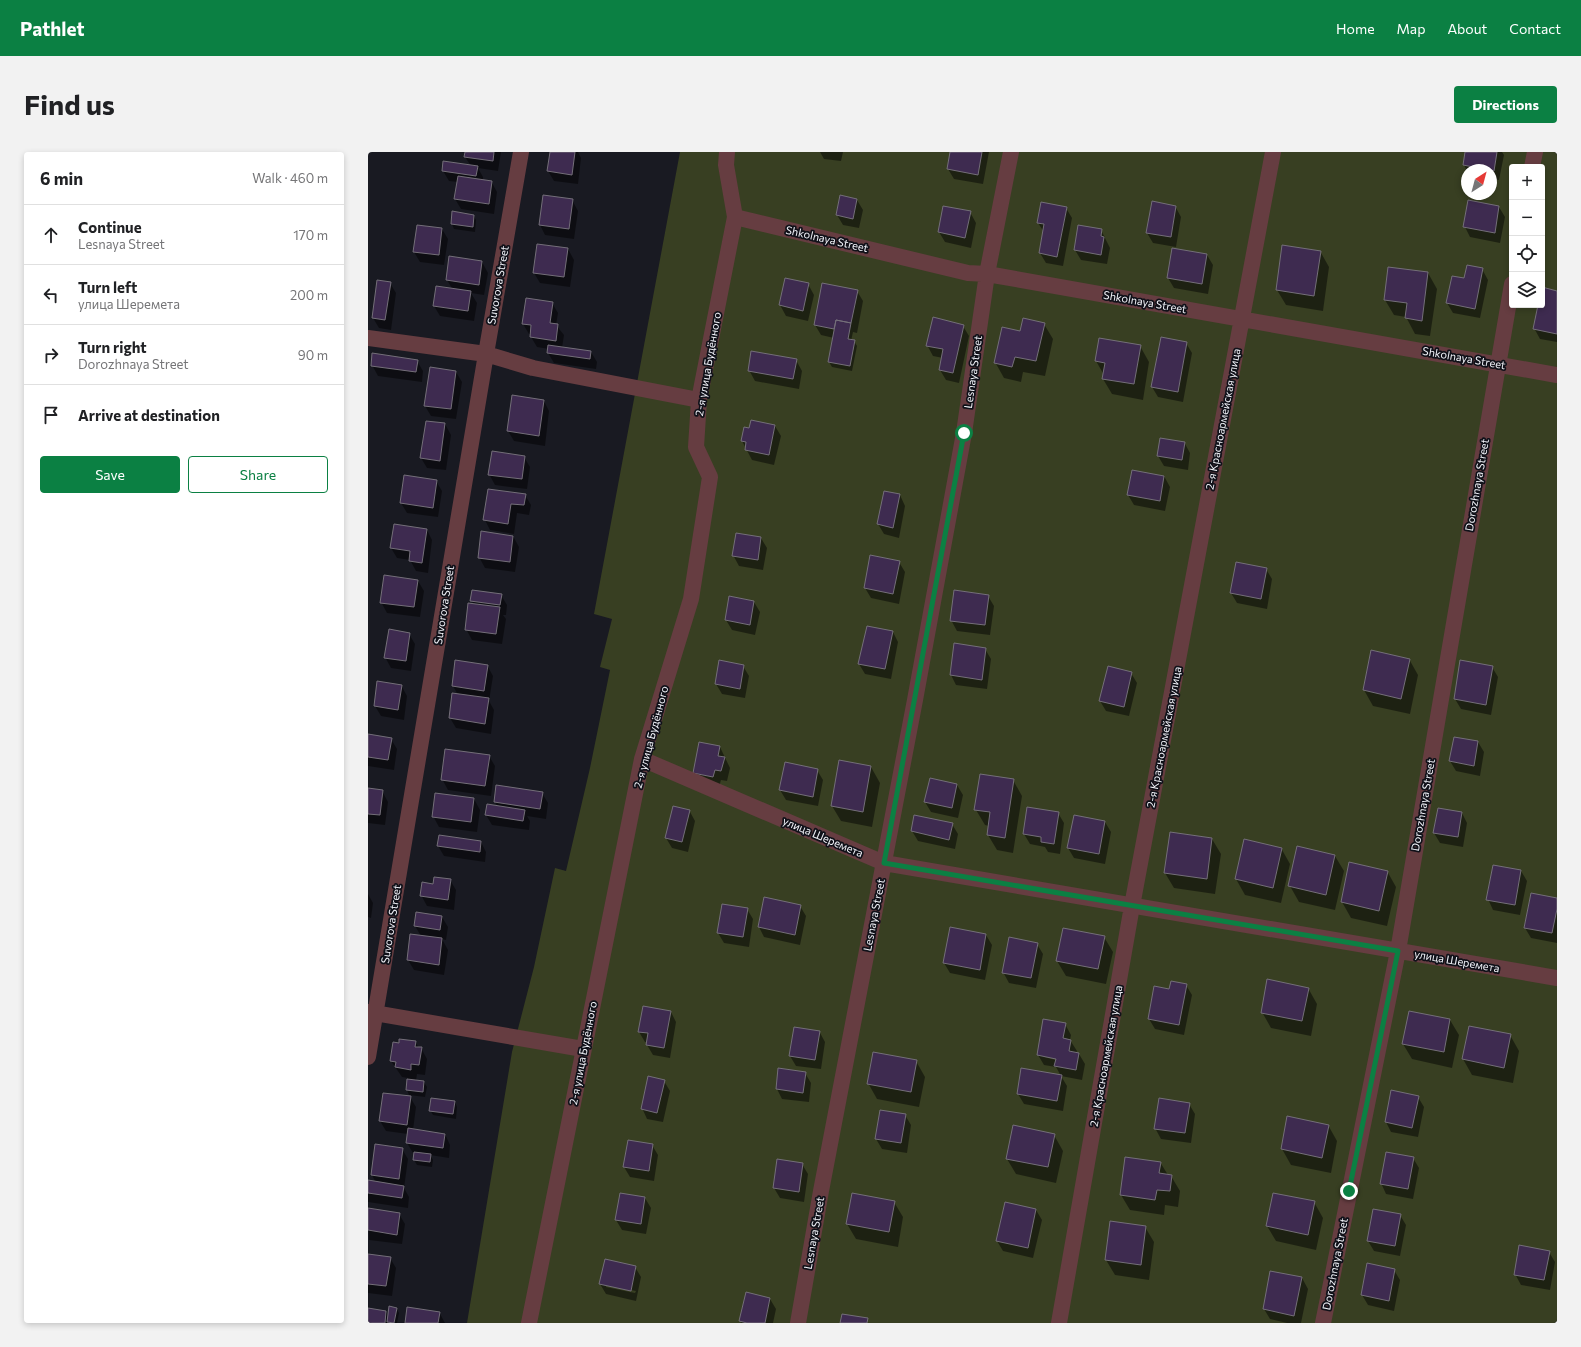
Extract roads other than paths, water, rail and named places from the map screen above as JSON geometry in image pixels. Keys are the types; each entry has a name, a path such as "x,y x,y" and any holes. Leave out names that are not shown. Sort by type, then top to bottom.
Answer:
{"street":[{"name":"Suvorova Street","path":"368,1057 372,1013 521,152"},
{"name":"2-я улица Будённого","path":"529,1323 642,759 691,598 710,477 696,447 700,400 735,217 726,165 727,152"},
{"name":"Lesnaya Street","path":"798,1323 821,1191 964,433 987,274 1011,152"},
{"name":"2-я Красноармейская улица","path":"1059,1323 1132,906 1273,152"},
{"path":"1533,164 1535,152"},
{"name":"Shkolnaya Street","path":"735,217 968,273 987,274 1242,318 1557,375"},
{"name":"Dorozhnaya Street","path":"1323,1323 1398,951 1509,301"},
{"path":"368,338 486,354 533,368 700,400"},
{"name":"улица Шеремета","path":"642,759 884,863 1557,978"},
{"path":"372,1013 584,1049"}]}
